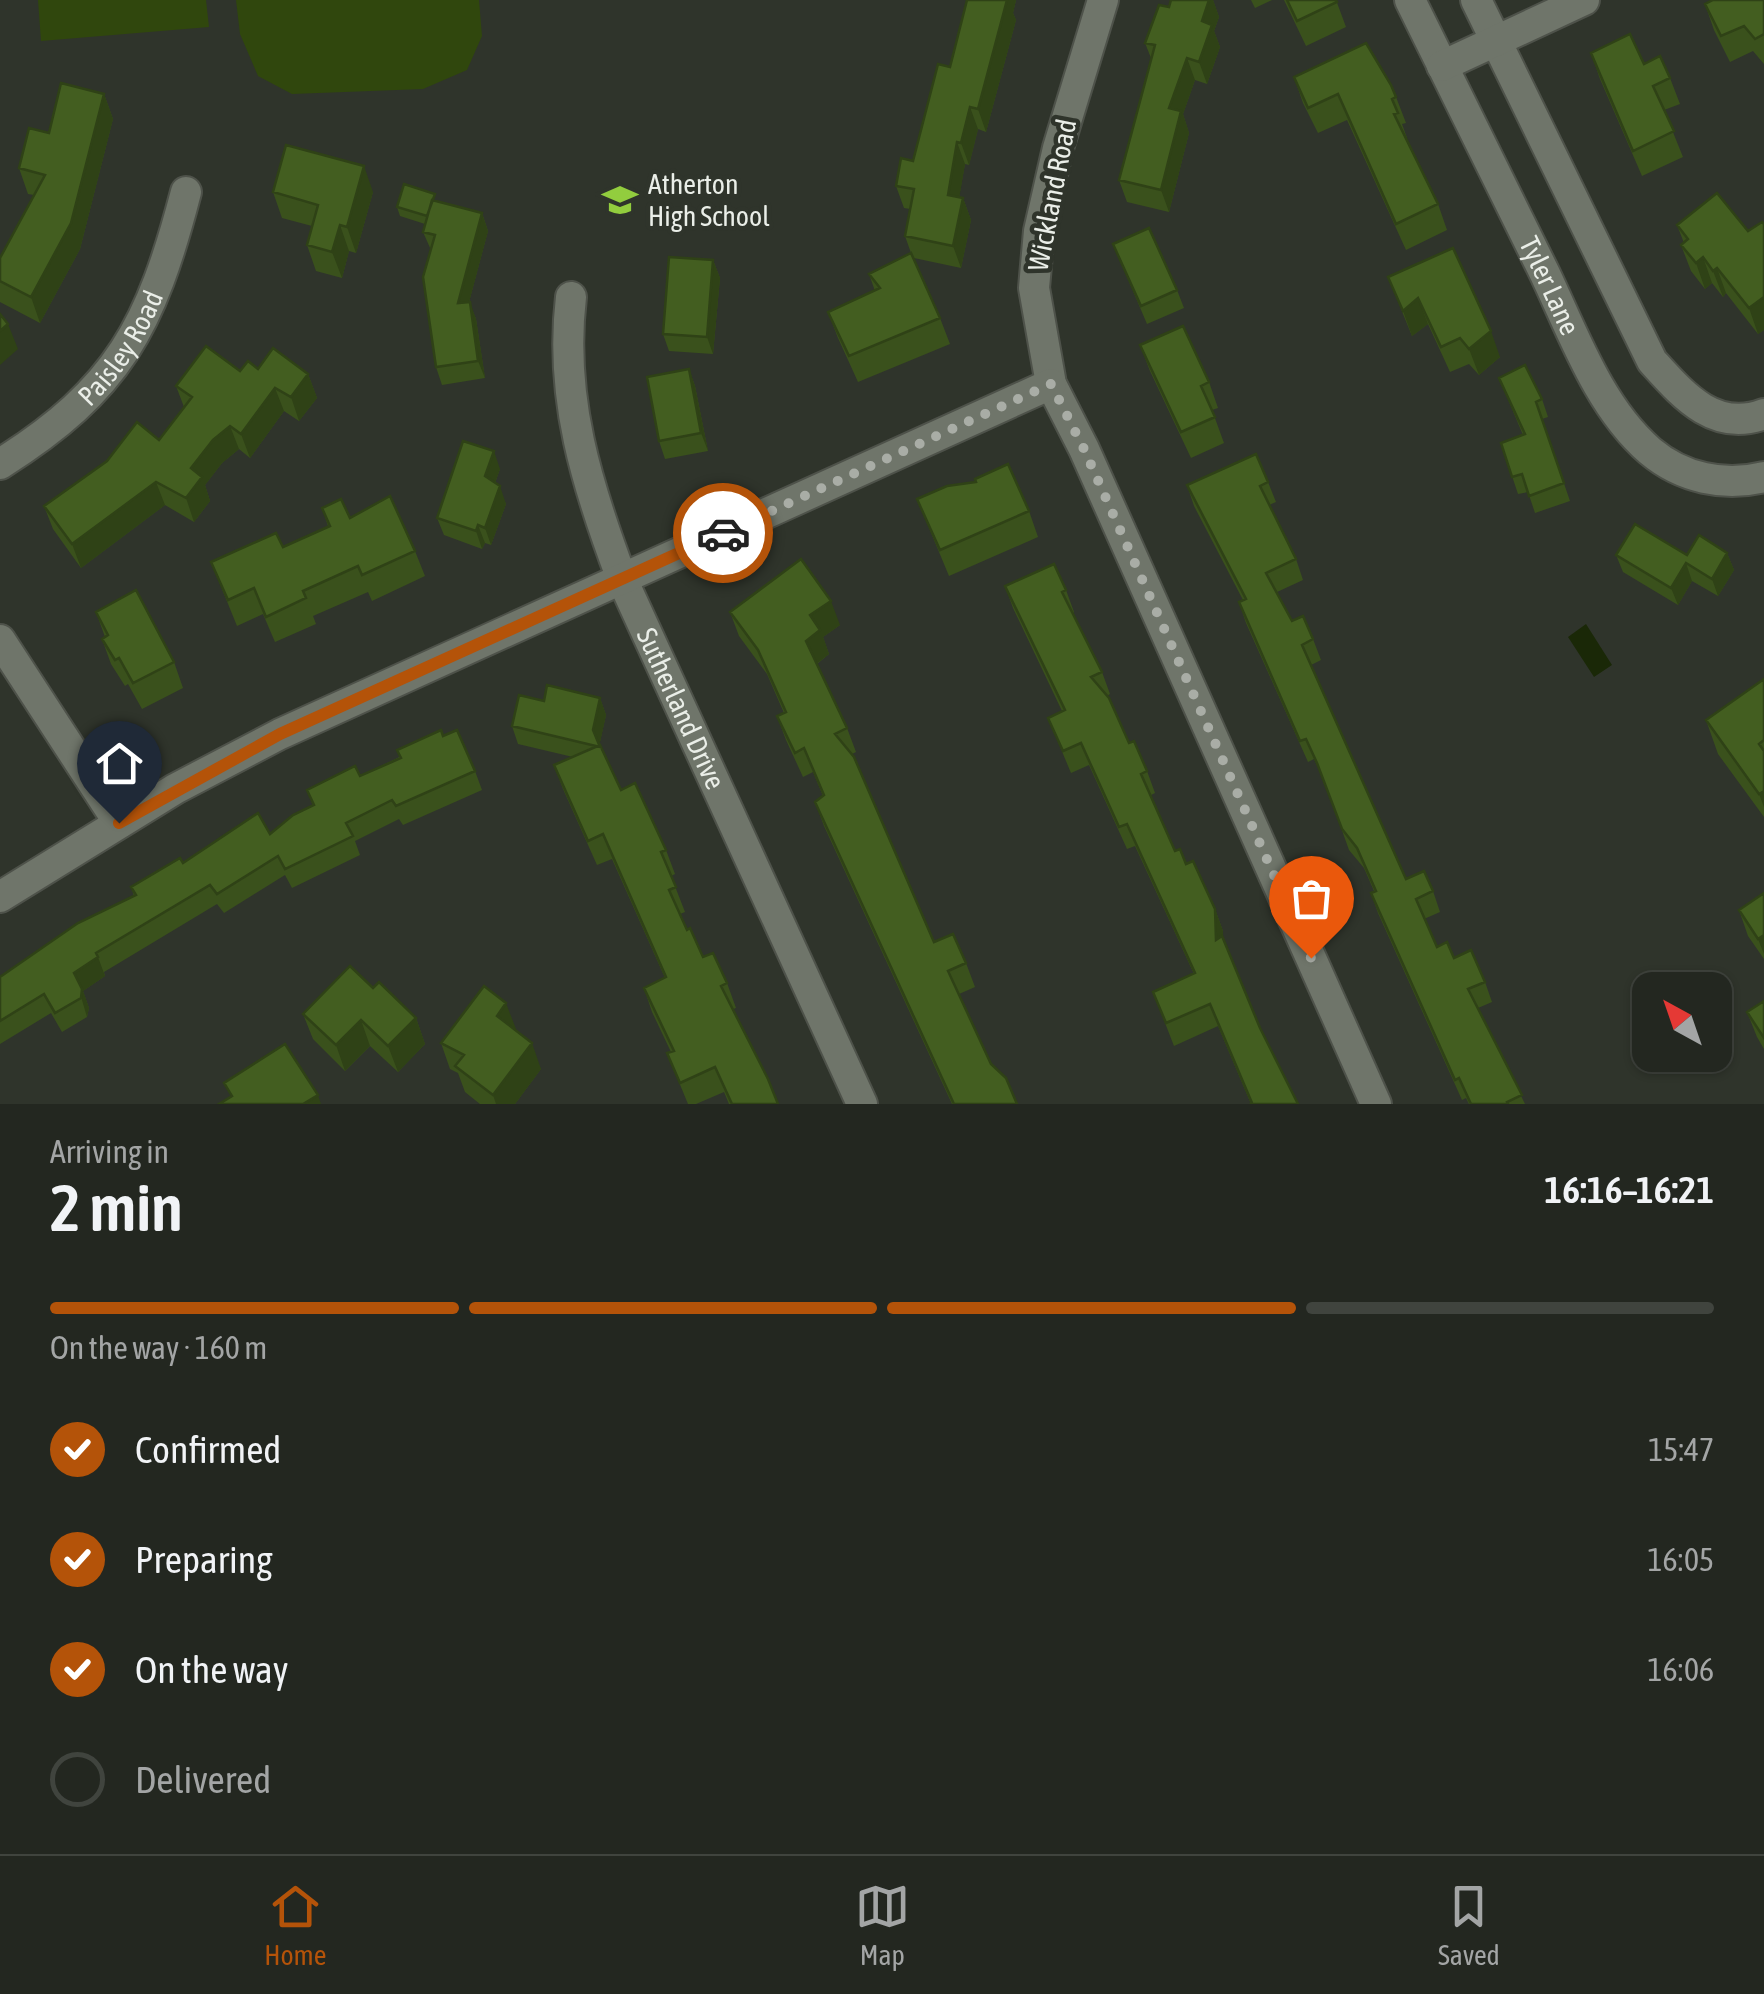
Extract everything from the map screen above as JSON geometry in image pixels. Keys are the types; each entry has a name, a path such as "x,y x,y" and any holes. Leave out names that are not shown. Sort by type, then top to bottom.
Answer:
{"street":[{"name":"Wickland Road","path":"1103,0 1058,148 1039,232 1035,304 1051,384 1092,467 1376,1104"},
{"name":"Tyler Lane","path":"1410,0 1588,362 1633,434 1652,452 1697,477 1722,482 1764,478"},
{"name":"Tyler Lane","path":"1476,0 1652,361 1696,407 1710,414 1733,419 1764,414"},
{"path":"1442,66 1584,0"},
{"name":"Paisley Road","path":"0,464 50,433 112,372 136,335 166,270 186,192"},
{"name":"Sutherland Drive","path":"571,297 566,338 575,433 594,506 622,579 862,1104"},
{"path":"0,897 119,823 280,734 1051,384"},
{"path":"0,640 119,823"}],"shaded area":[{"path":"38,0 206,0 209,27 41,41"},
{"path":"236,0 479,0 482,36 467,70 423,89 292,94 258,76 240,34"},
{"path":"1586,624 1612,665 1594,677 1568,637"}],"building":[{"path":"967,0 1007,0 978,109 970,107 961,143 957,142 948,195 963,198 953,246 905,236 914,189 896,186 901,158 913,161 938,64 950,67"},
{"path":"1171,0 1209,0 1202,21 1212,25 1199,62 1187,58 1169,108 1181,111 1161,190 1119,180 1155,45 1145,43 1159,5 1169,7"},
{"path":"1287,0 1336,0 1337,2 1297,21"},
{"path":"1713,0 1764,0 1764,34 1755,39 1744,26 1721,36 1705,4"},
{"path":"1630,34 1644,64 1660,56 1670,78 1653,86 1674,131 1633,151 1591,53"},
{"path":"1366,43 1391,85 1398,113 1394,114 1438,204 1396,224 1338,94 1308,108 1294,77"},
{"path":"61,83 104,94 71,223 31,297 0,281 0,258 45,175 19,168 29,128 49,133"},
{"path":"286,145 364,166 347,227 340,225 332,252 307,245 318,205 273,192"},
{"path":"404,184 435,194 427,216 397,207"},
{"path":"1717,193 1748,231 1764,224 1764,297 1749,308 1717,268 1713,271 1703,257 1696,263 1681,245 1688,239 1677,225"},
{"path":"432,200 482,213 458,303 470,302 478,361 436,367 423,277 435,235 423,232"},
{"path":"1149,228 1177,290 1141,306 1113,244"},
{"path":"1453,248 1491,331 1469,349 1460,338 1441,347 1418,298 1403,311 1388,277"},
{"path":"911,253 940,318 849,356 828,312 880,288 869,274"},
{"path":"669,257 713,260 707,337 663,334"},
{"path":"0,314 8,324 0,331"},
{"path":"1183,326 1209,382 1201,386 1215,417 1181,432 1140,345"},
{"path":"206,346 240,371 248,361 258,369 273,348 308,374 291,397 275,388 241,434 230,426 213,440 191,468 202,477 186,498 156,482 72,544 44,506 107,461 137,422 159,440 192,397 176,386"},
{"path":"1525,365 1542,399 1536,402 1564,483 1529,496 1522,474 1512,477 1501,443 1525,434 1499,378"},
{"path":"689,369 701,433 659,441 647,377"},
{"path":"463,441 494,451 485,476 500,486 485,528 478,525 476,531 437,518"},
{"path":"1256,454 1268,482 1260,486 1296,559 1266,573 1292,621 1303,616 1313,639 1302,645 1406,879 1424,871 1433,891 1416,899 1437,947 1447,942 1454,958 1471,950 1485,982 1468,989 1522,1095 1508,1104 1471,1104 1459,1078 1455,1080 1371,893 1376,891 1357,848 1342,829 1317,763 1306,739 1300,741 1239,602 1246,599 1187,485"},
{"path":"1008,464 1029,511 940,550 917,499 947,486 976,482 975,479"},
{"path":"390,496 415,551 362,575 358,566 303,591 306,598 266,617 254,588 228,600 211,562 276,533 283,547 330,526 322,508 341,499 350,518"},
{"path":"1635,524 1687,555 1699,535 1727,553 1712,579 1686,563 1671,588 1616,555"},
{"path":"801,559 831,601 810,615 820,630 806,641 847,728 835,734 854,757 934,942 953,934 966,963 948,971 991,1064 1006,1078 1017,1104 954,1104 815,802 824,795 804,748 795,753 777,716 786,712 758,650 730,612"},
{"path":"1054,564 1066,590 1062,592 1102,672 1091,677 1109,698 1129,743 1134,741 1147,771 1141,774 1175,851 1180,849 1186,864 1193,861 1215,909 1216,940 1222,936 1260,1028 1298,1104 1250,1104 1210,1004 1166,1023 1153,992 1195,973 1127,824 1119,827 1081,743 1063,751 1048,718 1065,710 1005,586"},
{"path":"136,590 174,662 133,683 102,639 108,635 96,612"},
{"path":"1764,679 1764,740 1759,744 1764,751 1764,791 1759,794 1706,720"},
{"path":"547,685 600,698 593,730 600,747 512,726 519,695 544,701"},
{"path":"441,730 443,736 457,730 475,771 396,806 392,800 346,823 353,836 285,869 278,856 217,894 210,885 96,953 98,957 74,973 82,989 81,998 55,1013 44,994 0,1021 0,977 78,923 136,895 131,887 180,858 183,863 258,813 270,834 293,815 314,805 307,790 355,766 360,776 401,758 397,750"},
{"path":"600,745 621,790 635,783 666,850 661,852 676,887 669,890 703,957 713,953 727,983 721,986 778,1104 732,1104 715,1067 680,1083 667,1053 674,1051 644,988 666,977 603,834 588,841 554,765"},
{"path":"1764,893 1764,935 1758,939 1739,910"},
{"path":"350,966 373,988 379,982 416,1018 388,1046 361,1020 336,1045 303,1014"},
{"path":"484,986 506,1003 497,1016 532,1043 493,1095 455,1066 464,1055 441,1043"},
{"path":"1764,1001 1764,1038 1747,1012"},
{"path":"285,1044 318,1095 303,1104 219,1104 232,1096 224,1083"}],"way so far":[{"path":"723,533 1051,384 1084,449 1311,958"}],"place":[{"name":"Atherton High School","path":"620,200"}],"route":[{"path":"119,823 174,789 280,734 723,533"}]}
